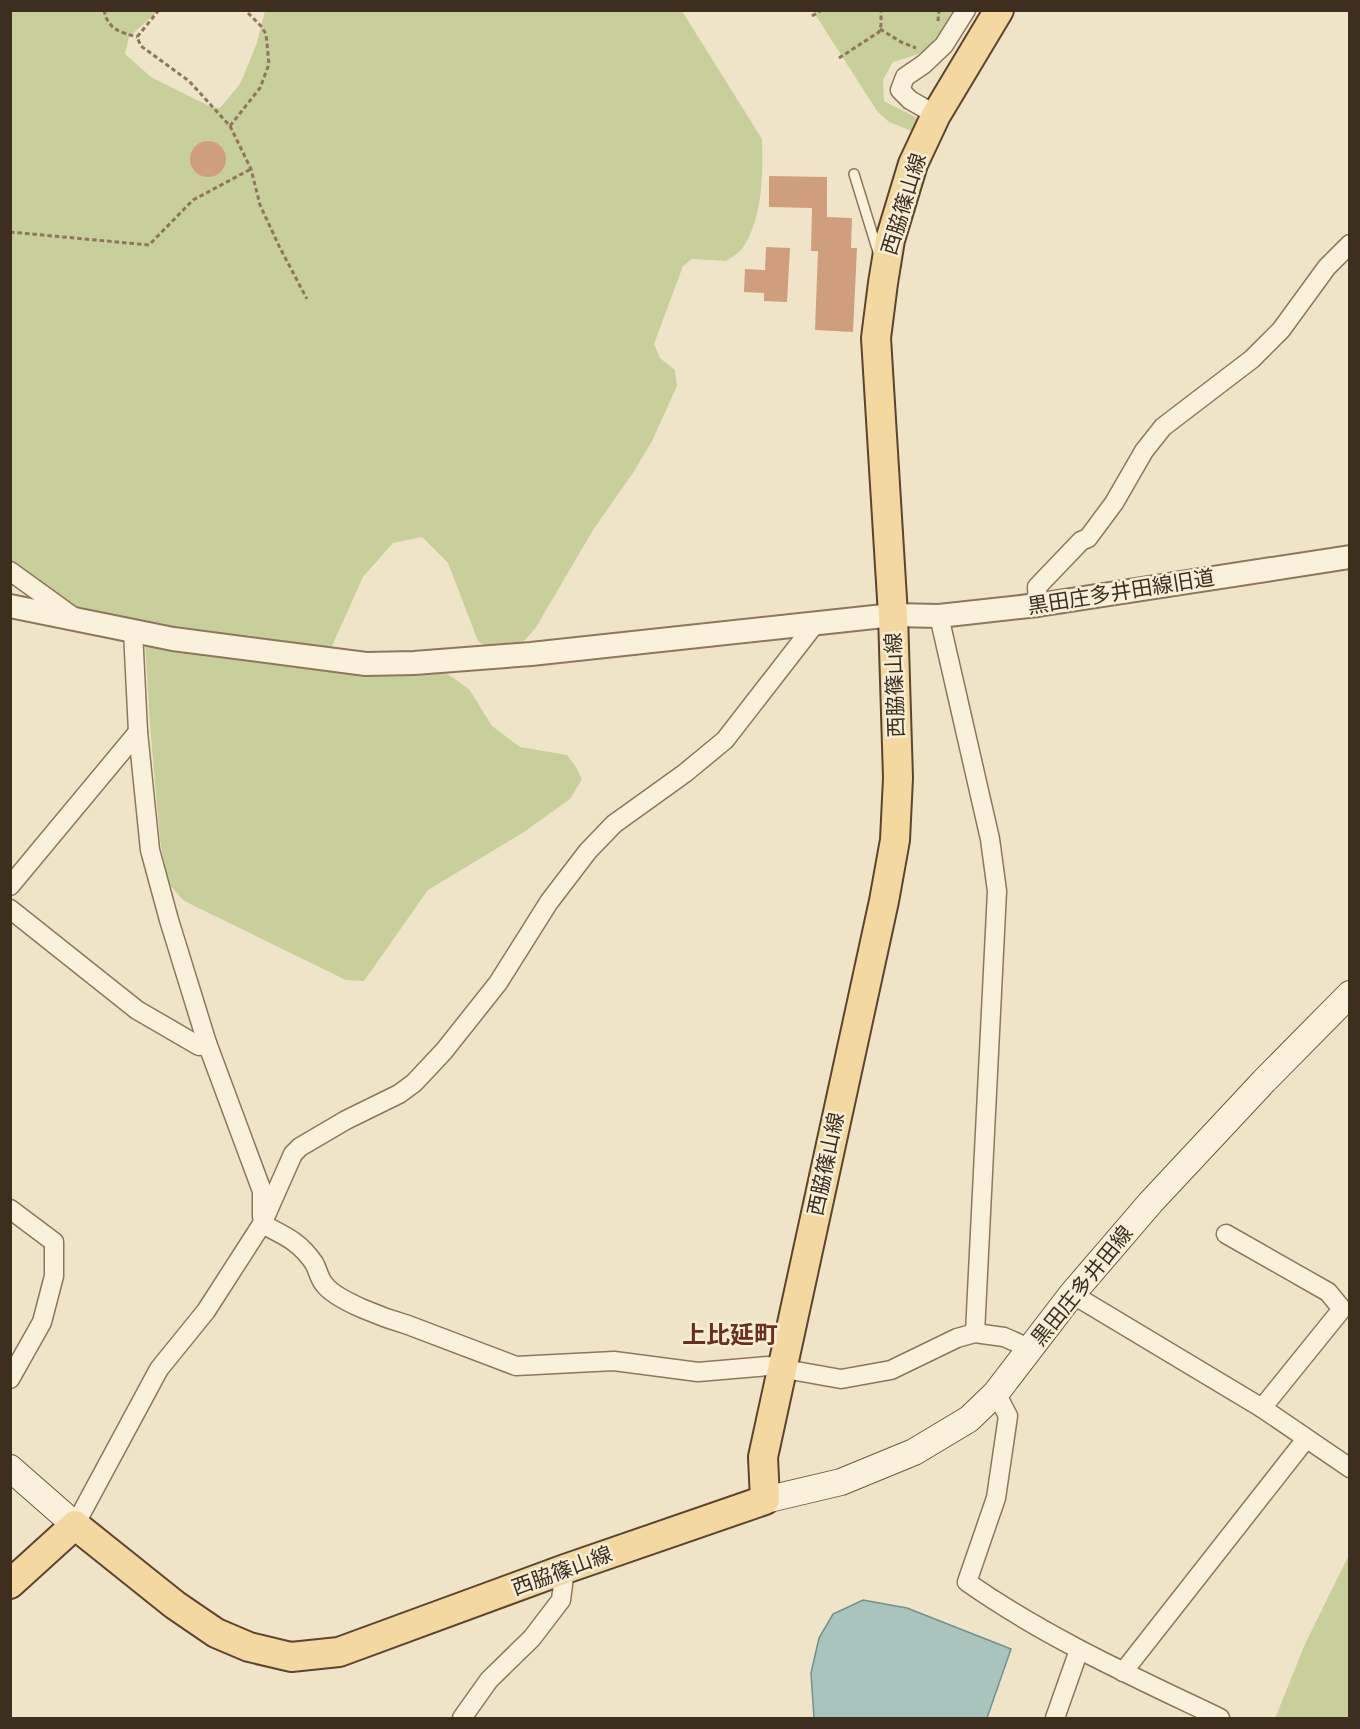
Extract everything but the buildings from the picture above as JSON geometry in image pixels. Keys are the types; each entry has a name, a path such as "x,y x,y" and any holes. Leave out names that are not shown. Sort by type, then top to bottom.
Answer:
{"main road":[{"name":"西脇篠山線","path":"75,1525 175,1605 216,1633 249,1647 291,1657 339,1652 565,1569 765,1500 763,1457 884,901 895,840 898,778 892,615 876,338 886,264 890,240 913,164 936,115 998,12"},
{"name":"黒田庄多井田線","path":"765,1500 841,1482 914,1452 969,1419 996,1393 1072,1294 1151,1202 1264,1081 1350,994"},
{"path":"10,1468 75,1525 10,1584"}],"street":[{"path":"936,115 910,100 900,90 905,77 924,64 944,45 966,10"},
{"path":"1038,605 1036,586 1081,541 1088,538 1114,503 1144,451 1163,428 1252,359 1281,330 1327,267 1350,244"},
{"name":"黒田庄多井田線旧道","path":"10,606 173,639 366,664 414,663 531,654 892,615 939,616 1038,605 1350,557"},
{"path":"10,571 75,618"},
{"path":"939,616 990,839 997,891 975,1333"},
{"path":"75,1525 159,1369 206,1311 262,1224 293,1154 300,1147 337,1125 399,1094 414,1083 444,1051 498,983 549,902 588,851 614,824 686,773 726,740 815,624"},
{"path":"133,630 138,732 150,850 207,1043 262,1191 262,1224"},
{"path":"10,886 138,732"},
{"path":"10,909 137,1010 199,1046 207,1043"},
{"path":"10,1209 54,1242 54,1276 42,1322 10,1379"},
{"path":"262,1224 295,1241 314,1263 325,1286 351,1303 389,1320 516,1366 614,1361 698,1372 768,1366 841,1379 891,1370 957,1338 975,1333 1004,1337 1031,1349"},
{"path":"1226,1234 1328,1292 1342,1309 1262,1408"},
{"path":"1072,1294 1262,1408 1350,1468"},
{"path":"996,1393 1008,1416 996,1498 967,1582 997,1603 1079,1650 1220,1719"},
{"path":"1124,1672 1306,1439"},
{"path":"462,1719 489,1680 532,1638 561,1600 565,1569"},
{"path":"1055,1719 1079,1650"}],"lane":[{"path":"854,174 877,252 886,264"}],"path":[{"path":"104,10 106,21 115,29 137,37 141,46 189,81 230,126 251,169 260,205 307,299"},
{"path":"137,37 159,10"},
{"path":"230,126 260,88 268,72 266,34 245,10"},
{"path":"812,16 822,10"},
{"path":"839,58 879,32 880,10"},
{"path":"938,22 939,10"},
{"path":"880,29 901,42 916,48 923,48"},
{"path":"10,232 149,245 193,200 251,169"}],"green space":[{"path":"10,11 158,11 129,37 125,54 151,77 211,107 220,108 240,84 257,43 265,11 682,11 762,139 760,194 750,234 741,250 726,261 692,259 683,266 654,344 660,358 675,370 677,386 652,441 633,473 593,530 535,629 519,646 490,649 478,641 448,563 422,537 393,543 363,577 332,646 332,668 336,671 364,675 446,673 469,689 492,726 520,747 567,755 582,779 570,799 524,832 428,890 364,981 346,980 184,901 168,883 160,840 144,626 75,608 11,564"},
{"path":"813,11 960,11 931,50 893,62 883,80 884,101 919,121 914,132 889,122 877,111"},
{"path":"1349,1555 1349,1718 1272,1718 1276,1716 1305,1644"}],"water":[{"path":"863,1600 907,1608 1011,1649 987,1718 814,1718 811,1673 819,1638 833,1614"}],"district":[{"name":"上比延町","path":"730,1335"}]}
